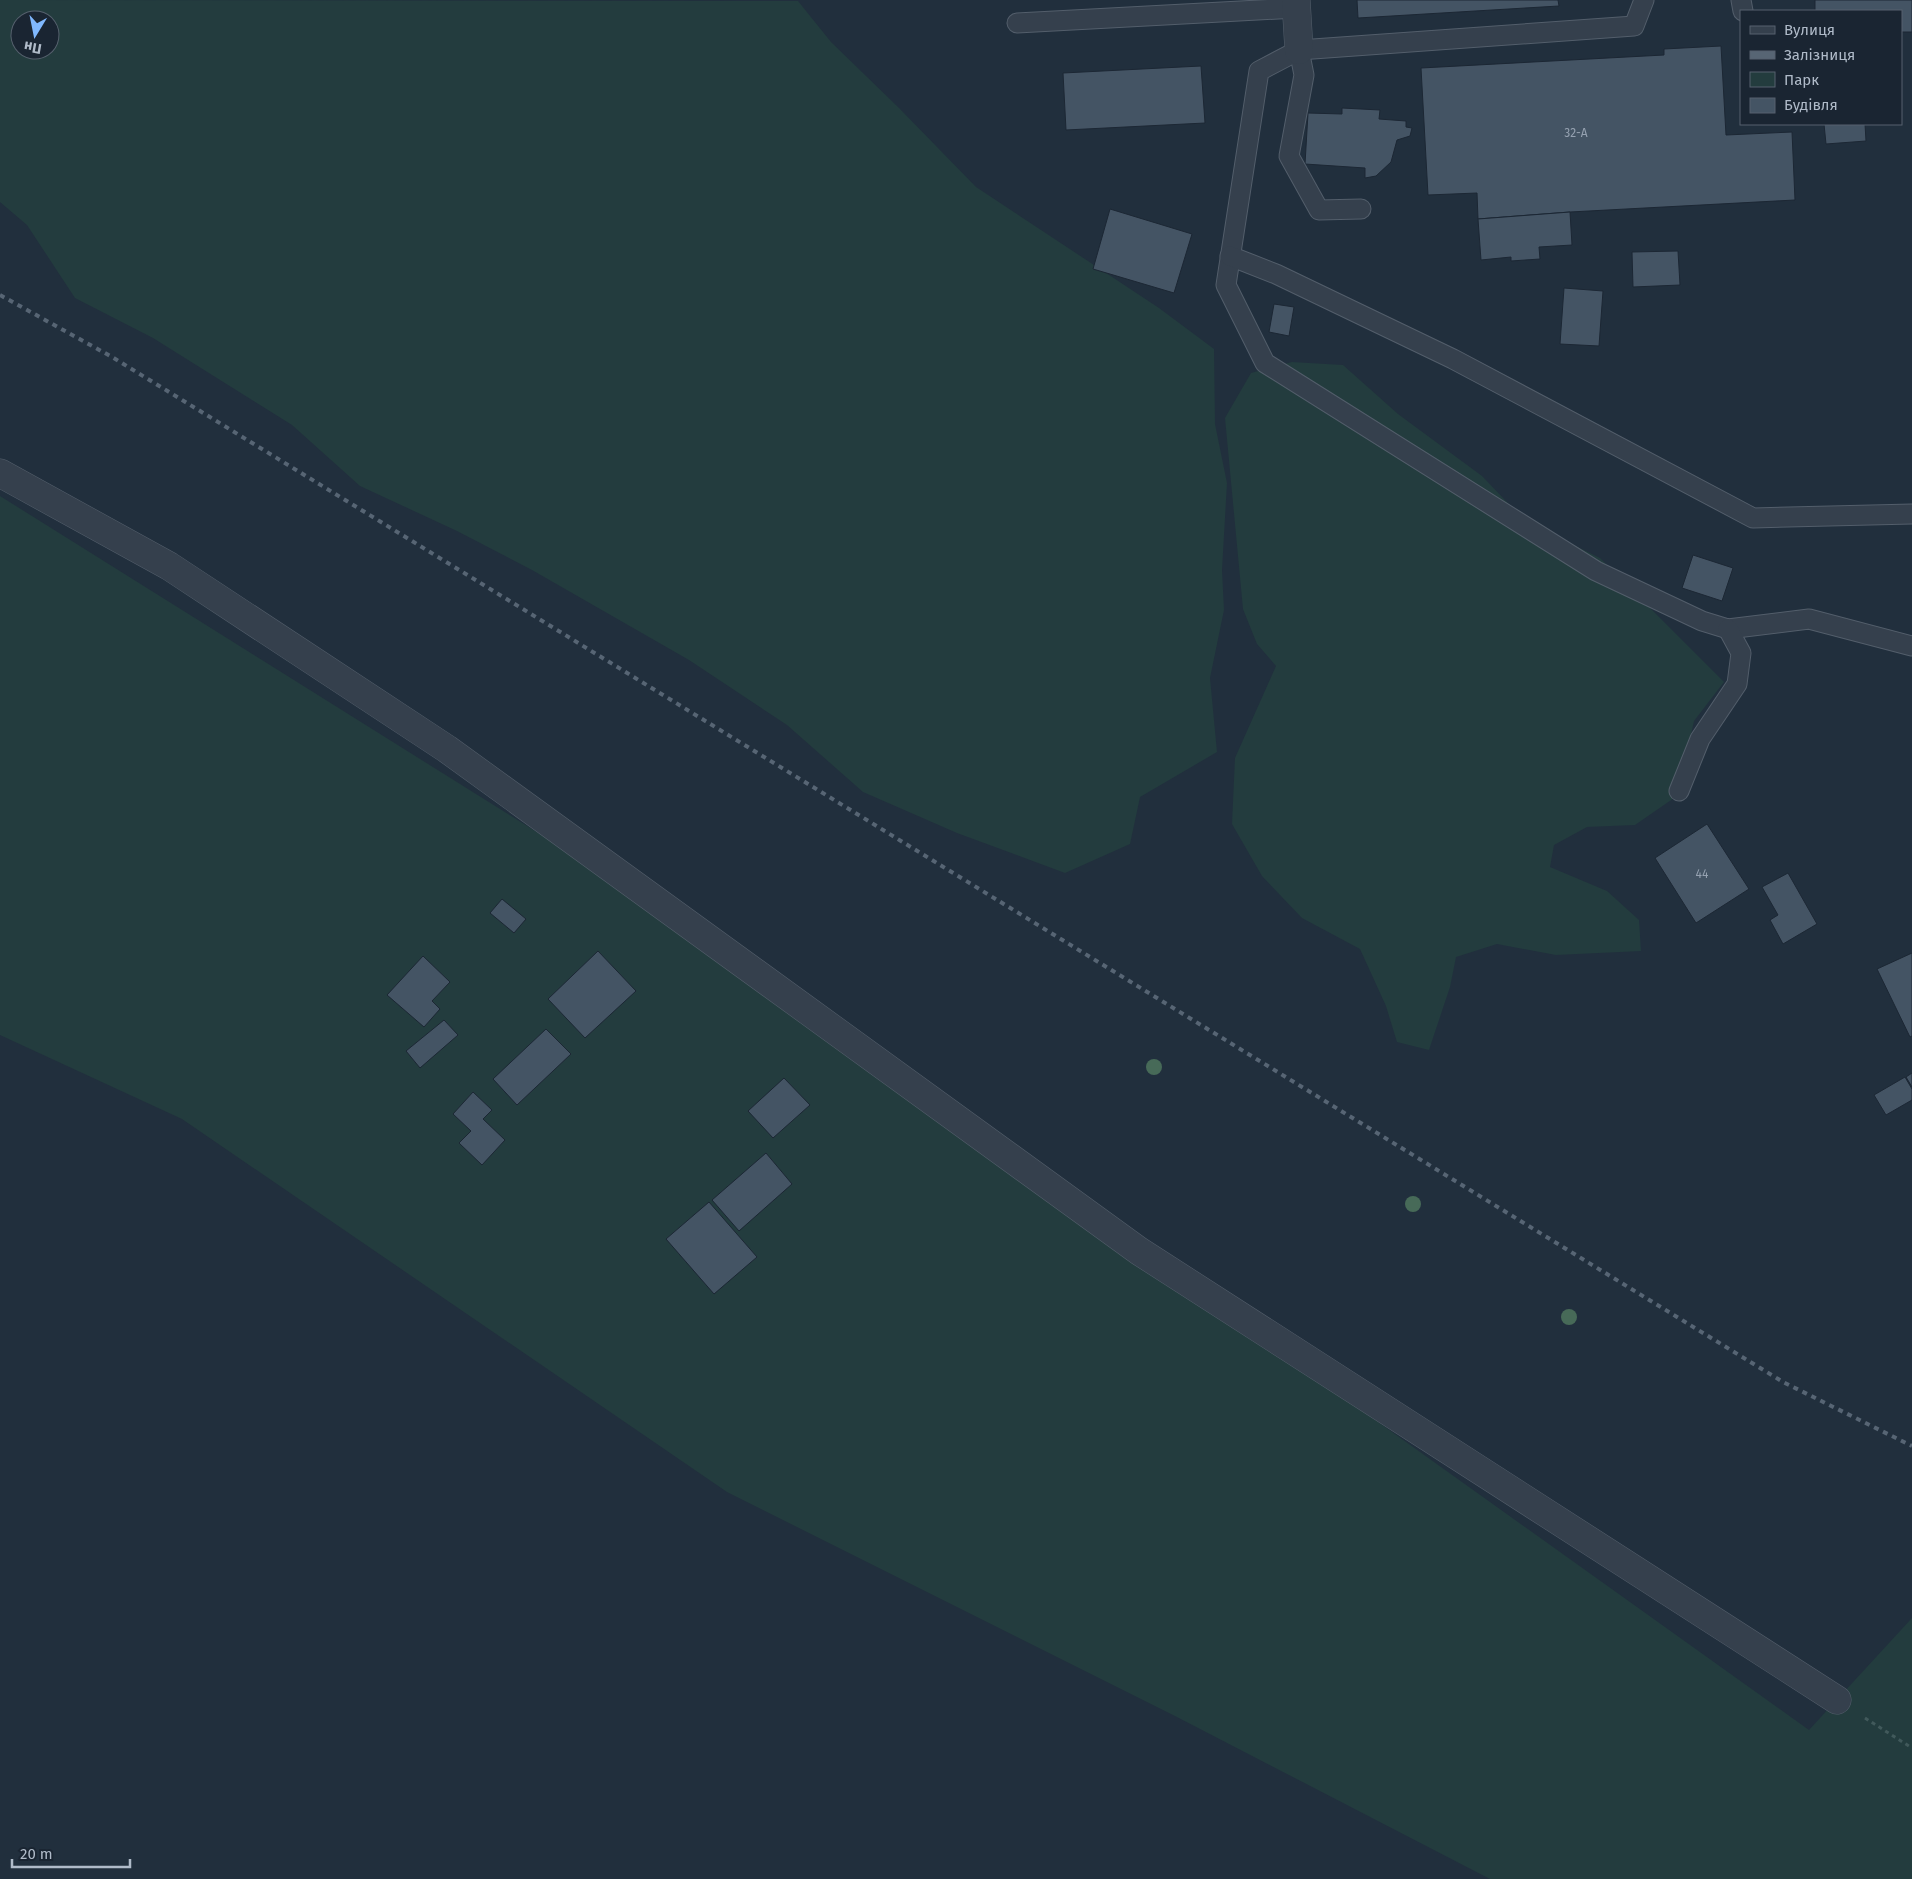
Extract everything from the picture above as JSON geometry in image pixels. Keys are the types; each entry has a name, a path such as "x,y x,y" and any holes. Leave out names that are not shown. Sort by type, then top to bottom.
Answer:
{"street":[{"path":"1296,4 1299,50"},
{"path":"0,473 169,566 446,749 1139,1251 1837,1700"}],"lane":[{"path":"1644,0 1634,26 1299,50 1259,71 1226,285 1265,363 1596,571 1702,621 1728,629 1809,619 1912,646"},
{"path":"1016,23 1296,4"},
{"path":"1299,50 1304,75 1289,156 1319,210 1361,209"},
{"path":"1230,256 1276,274 1453,359 1753,518 1912,514"},
{"path":"1679,792 1700,739 1736,684 1742,653 1728,629"}],"path":[{"path":"1837,1700 1912,1748"}],"green space":[{"path":"0,0 798,1 831,42 976,187 1159,308 1214,349 1215,424 1227,483 1222,570 1224,610 1210,678 1217,752 1140,797 1130,844 1065,873 957,833 863,792 787,725 689,660 532,570 457,531 360,486 292,425 153,338 75,298 27,225 0,202"},
{"path":"1292,362 1343,365 1398,414 1482,476 1525,521 1600,558 1724,682 1694,721 1677,796 1635,825 1587,827 1554,845 1550,867 1607,891 1639,920 1641,951 1556,955 1497,944 1456,957 1450,987 1429,1050 1397,1042 1386,1006 1360,949 1302,918 1262,876 1232,824 1235,758 1276,666 1257,644 1243,609 1225,418 1251,373"},
{"path":"0,496 575,856 947,1114 1809,1730 1912,1618 1912,1879 1490,1879 1175,1716 727,1492 182,1119 0,1035"}],"building":[{"path":"1357,0 1558,0 1559,6 1358,18"},
{"path":"1815,0 1912,0 1912,32 1902,32 1902,10 1815,10"},
{"path":"1721,46 1726,135 1792,132 1795,200 1478,219 1477,193 1428,195 1421,68 1664,55 1664,49"},
{"path":"1201,66 1205,123 1066,130 1063,73"},
{"path":"1342,108 1380,110 1379,119 1406,121 1406,127 1412,128 1410,136 1397,140 1391,162 1376,176 1365,178 1365,168 1305,164 1308,113 1342,114"},
{"path":"1824,125 1865,125 1866,141 1826,144"},
{"path":"1110,209 1192,234 1174,293 1093,269"},
{"path":"1570,212 1572,245 1539,247 1540,259 1511,261 1511,257 1481,260 1478,219"},
{"path":"1678,251 1680,285 1633,287 1632,252"},
{"path":"1564,288 1603,291 1599,346 1560,344"},
{"path":"1274,304 1294,307 1289,336 1269,332"},
{"path":"1693,555 1733,568 1722,601 1682,588"},
{"path":"1707,824 1749,889 1696,923 1655,858"},
{"path":"1788,873 1817,924 1783,944 1770,920 1778,915 1762,887"},
{"path":"502,899 526,919 514,933 490,913"},
{"path":"598,951 636,991 585,1038 548,999"},
{"path":"1912,953 1912,1036 1910,1037 1877,969"},
{"path":"423,956 450,982 432,1001 440,1009 424,1027 387,995"},
{"path":"444,1020 458,1035 420,1068 406,1051"},
{"path":"546,1029 571,1054 517,1105 493,1079"},
{"path":"1912,1073 1912,1087 1906,1077"},
{"path":"1905,1077 1912,1089 1912,1100 1886,1115 1874,1095"},
{"path":"784,1078 810,1105 773,1138 748,1111"},
{"path":"473,1092 492,1110 483,1119 505,1140 482,1165 459,1143 471,1131 453,1114"},
{"path":"766,1153 792,1184 739,1231 712,1200"},
{"path":"709,1202 757,1257 714,1294 666,1239"}],"railway":[{"path":"0,295 112,357 1783,1382 1912,1446"}]}
